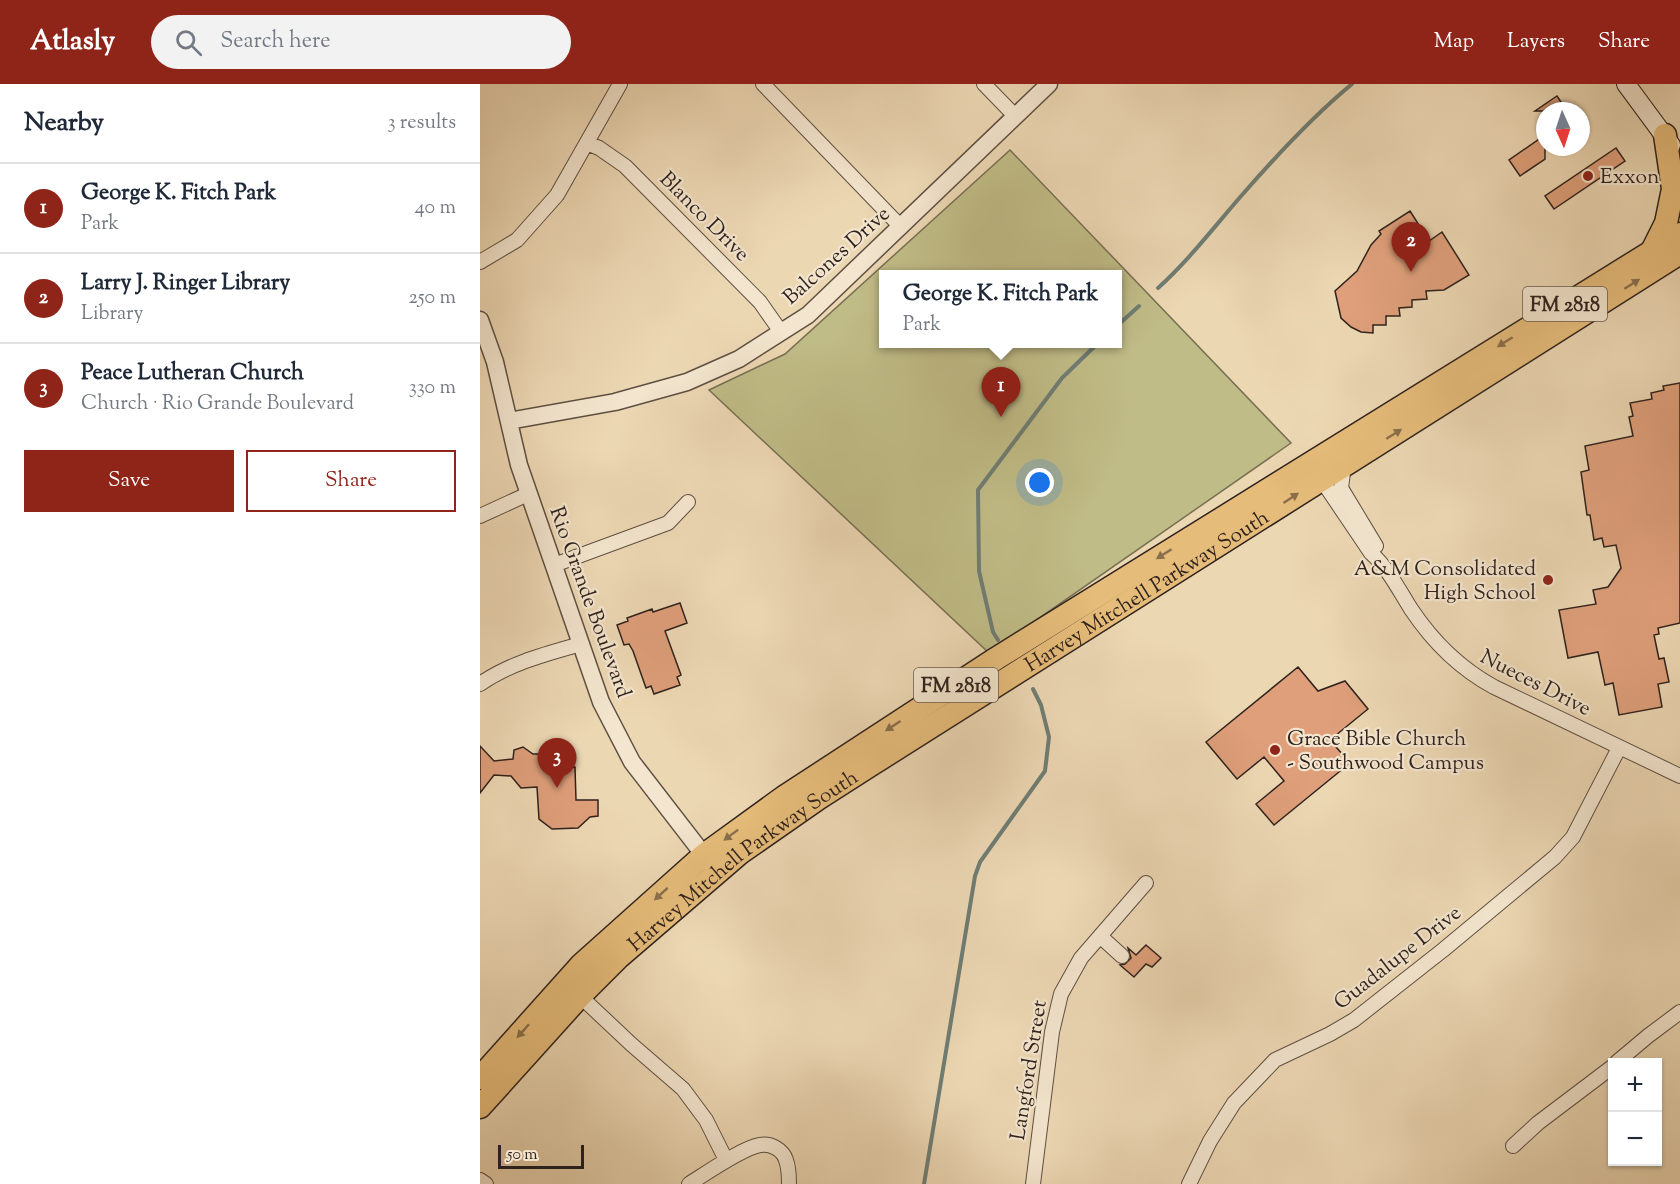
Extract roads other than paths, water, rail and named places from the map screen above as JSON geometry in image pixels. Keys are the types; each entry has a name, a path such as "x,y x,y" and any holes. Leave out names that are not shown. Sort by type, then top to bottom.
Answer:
{"highway":[{"path":"1670,256 1666,224 1673,189 1672,140"},
{"name":"Harvey Mitchell Parkway South","path":"480,1107 580,996 711,863 784,797 997,658 1337,458 1670,256 1680,234"},
{"path":"1321,479 1322,468 1337,458"},
{"name":"Harvey Mitchell Parkway South","path":"480,1078 581,965 711,863 740,853 819,798 1321,479"}],"main road":[{"path":"1626,84 1672,140 1680,161"}],"street":[{"path":"480,262 517,240 558,195 620,84"},
{"path":"763,84 901,227"},
{"path":"984,84 1015,116"},
{"name":"Balcones Drive","path":"509,421 615,402 687,382 739,359 808,315 1049,84"},
{"name":"Blanco Drive","path":"587,143 599,148 625,166 760,302 781,332"},
{"name":"Rio Grande Boulevard","path":"481,327 495,362 528,494 601,702 632,762 711,863"},
{"name":"Nueces Drive","path":"1337,458 1341,488 1378,549 1381,562"},
{"name":"Nueces Drive","path":"1321,479 1371,553 1381,562 1431,637 1461,666 1494,687 1680,776"},
{"path":"480,516 528,494"},
{"path":"554,565 668,523 688,502"},
{"path":"480,684 493,675 526,660 581,644"},
{"name":"Guadalupe Drive","path":"1190,1184 1210,1141 1233,1103 1275,1060 1354,1020 1555,857 1578,828 1619,747"},
{"name":"Langford Street","path":"1033,1184 1052,1032 1061,994 1081,958 1146,884"},
{"path":"1100,936 1122,956"},
{"path":"580,996 683,1089 706,1120 726,1160"},
{"path":"1622,1058 1680,1012"},
{"path":"1513,1146 1538,1123 1608,1070"},
{"path":"689,1184 726,1160 759,1145 779,1149 786,1158 789,1184"},
{"path":"480,1180 486,1184"}],"waterway":[{"path":"1158,288 1191,255 1281,151 1352,84"},
{"path":"1122,321 1139,306"},
{"path":"998,640 993,632 979,571 978,490 1062,378 1093,348"},
{"path":"924,1184 975,876 980,862 1045,771 1049,737 1041,705 1033,689"}],"place":[{"name":"Exxon","path":"1588,176"},
{"name":"Larry J. Ringer Library","path":"1411,272"},
{"name":"George K. Fitch Park","path":"1001,417"},
{"name":"A&M Consolidated High School","path":"1548,580"},
{"name":"Grace Bible Church - Southwood Campus","path":"1275,750"},
{"name":"Peace Lutheran Church","path":"557,788"}]}
